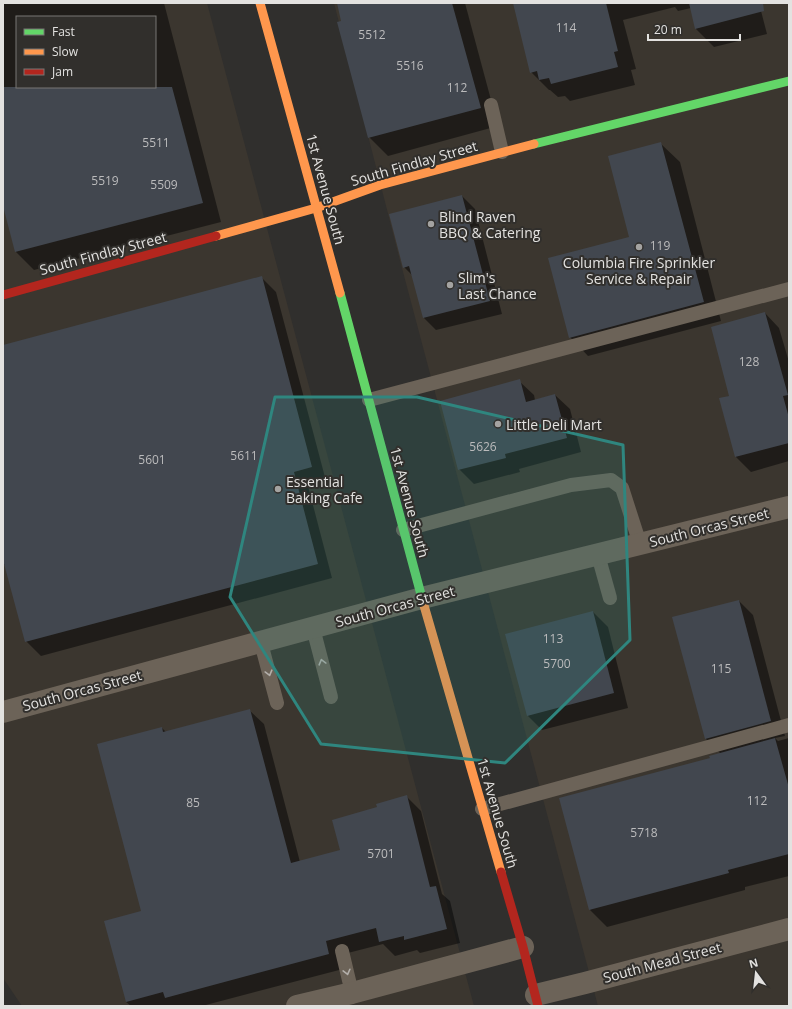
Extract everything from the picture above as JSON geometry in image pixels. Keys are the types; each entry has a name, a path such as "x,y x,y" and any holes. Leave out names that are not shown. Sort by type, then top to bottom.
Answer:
{"main road":[{"name":"1st Avenue South","path":"260,3 369,400 403,530 482,810 523,947 537,1001"},
{"name":"South Findlay Street","path":"3,295 316,208 380,185 555,138 789,81"}],"street":[{"name":"South Orcas Street","path":"3,712 422,598 789,507"},
{"name":"South Mead Street","path":"537,1001 585,983 789,929"},
{"path":"297,1006 352,993 523,947"}],"lane":[{"path":"491,105 502,152"},
{"path":"369,400 789,289"},
{"path":"403,530 571,485 611,480 622,488 640,544"},
{"path":"598,555 610,598"},
{"path":"313,628 331,697"},
{"path":"261,643 277,703"},
{"path":"482,810 789,725"},
{"path":"342,951 352,993"}],"highlighted area":[{"path":"275,397 417,397 623,445 630,640 505,763 321,744 230,597"}],"shaded area":[{"path":"3,3 207,3 474,1006 22,1006 3,978"},
{"path":"334,3 789,3 789,1006 598,1006 402,268"}],"building":[{"path":"337,3 452,3 481,108 368,138 337,22 341,21"},
{"path":"513,3 606,3 618,51 614,52 618,67 551,84 549,78 539,80 537,71 530,73"},
{"path":"689,3 763,3 764,11 695,29"},
{"path":"3,87 172,87 203,203 15,252 3,206"},
{"name":"Columbia Fire Sprinkler Service & Repair","path":"661,142 704,302 569,338 548,258 629,237 608,156"},
{"path":"462,195 490,301 423,318 409,266 403,268 389,214"},
{"path":"262,276 312,467 294,472 318,564 25,642 3,560 3,345"},
{"path":"765,312 788,395 783,396 789,418 789,443 735,457 719,398 729,396 711,327"},
{"path":"520,379 526,402 555,394 567,438 505,454 506,458 458,470 440,401"},
{"path":"739,600 771,721 705,739 672,617"},
{"path":"593,611 614,693 527,716 505,634"},
{"path":"250,709 291,863 340,850 332,820 377,807 376,804 407,795 430,887 436,886 447,929 404,940 404,936 379,942 376,928 326,941 329,954 165,998 163,992 126,1002 104,921 141,911 97,744 162,727 163,732"},
{"path":"775,738 789,788 789,854 728,870 729,873 589,910 559,798 710,758 709,756"}],"traffic: fast":[{"path":"534,144 789,81"},
{"path":"340,293 423,602"}],"traffic: slow":[{"path":"260,3 340,293"},
{"path":"216,236 316,208 380,185 534,144"},
{"path":"423,602 501,872"}],"traffic: jam":[{"path":"3,295 216,236"},
{"path":"501,872 523,947 538,1006"}],"place":[{"name":"Blind Raven BBQ & Catering","path":"431,224"},
{"name":"Columbia Fire Sprinkler Service & Repair","path":"639,247"},
{"name":"Slim's Last Chance","path":"450,285"},
{"name":"Little Deli Mart","path":"498,424"},
{"name":"Essential Baking Cafe","path":"278,489"}]}
